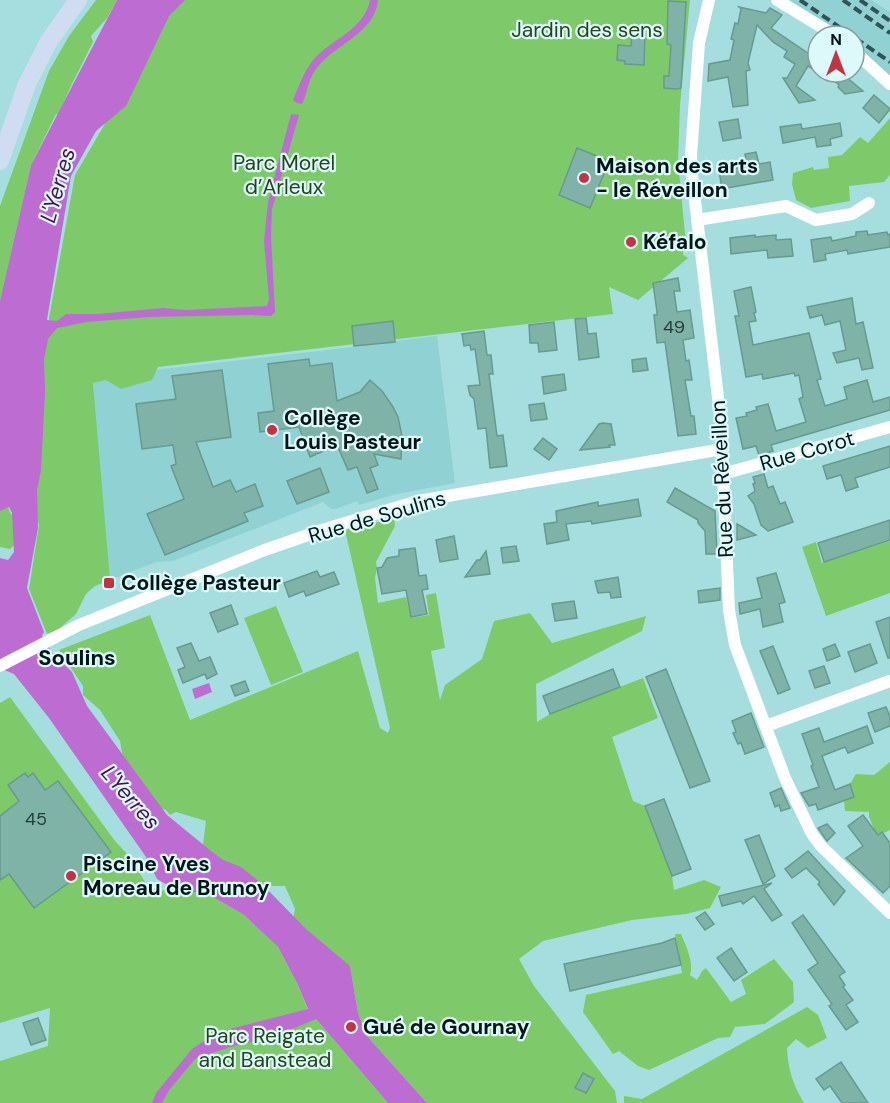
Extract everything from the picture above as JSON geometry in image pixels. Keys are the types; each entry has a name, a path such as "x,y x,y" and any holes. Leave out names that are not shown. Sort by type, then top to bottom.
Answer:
{"main road":[{"path":"0,159 27,84 49,41 78,0"}],"street":[{"name":"Rue du Réveillon","path":"709,0 699,43 691,155 723,449 731,622 735,645 785,778 812,834 845,871 890,913"},
{"path":"777,0 816,24"},
{"path":"866,62 890,84"},
{"path":"697,220 786,206 816,220 852,214 869,203"},
{"name":"Rue Corot","path":"723,474 890,427"},
{"name":"Rue de Soulins","path":"0,666 79,625 262,551 418,501 723,449"},
{"path":"766,726 890,681"}],"shaded area":[{"path":"789,0 871,0 890,12 890,79 866,57 866,24 826,24"},
{"name":"Collège Louis Pasteur","path":"393,321 395,341 437,336 455,483 397,494 359,505 357,501 336,509 331,509 323,502 173,561 156,562 110,580 104,565 93,377 353,347 352,326"}],"green space":[{"path":"96,0 117,0 107,18 91,36 93,42 31,165 0,302 0,206 49,71 69,36"},
{"name":"Parc Morel d’Arleux","path":"180,0 690,0 680,105 678,161 686,244 683,248 683,255 688,258 638,300 609,287 613,314 158,367 152,380 121,389 106,380 93,383 110,580 95,586 86,594 76,614 59,629 47,634 29,589 39,525 28,495 26,382 48,339 49,318 75,175 175,4"},
{"path":"890,118 890,175 884,182 849,186 850,201 811,208 796,200 792,184 793,173 813,167 814,170 829,168 828,157 842,155 860,137 868,143"},
{"path":"8,506 10,513 14,516 15,545 10,549 0,547 0,507"},
{"path":"394,518 395,526 376,562 378,603 406,597 411,618 429,615 426,595 436,593 445,648 431,651 440,700 445,685 482,659 494,621 530,613 552,643 646,616 642,631 536,684 537,722 550,714 643,678 658,718 612,737 633,801 645,806 672,876 674,890 704,880 721,887 710,908 686,914 632,920 543,941 519,959 534,986 615,1091 617,1103 427,1103 366,1035 358,1013 350,966 291,929 295,909 285,886 248,886 202,852 206,821 176,812 170,815 166,810 142,803 127,782 120,741 100,710 83,695 83,686 59,650 150,615 190,720 358,651 380,728 388,733 390,728 345,530"},
{"path":"890,541 890,593 826,616 802,547 816,542 822,563"},
{"path":"276,606 303,672 271,685 244,618"},
{"name":"Parc Reigate and Banstead","path":"10,697 115,841 130,857 145,882 160,895 163,890 206,893 244,915 278,947 308,1010 388,1103 0,1103 0,1061 48,1046 50,1008 0,1023 0,703"},
{"path":"890,762 890,830 877,836 869,812 845,811 844,800 854,796 850,784 856,774 874,775"},
{"path":"675,934 681,934 687,949 691,965 690,975 697,980 706,968 731,1002 746,994 741,980 774,959 793,982 794,1002 765,1024 735,1027 730,1037 718,1038 649,1070 638,1066 619,1051 613,1054 583,1012 586,995 682,973"},
{"path":"807,1007 818,1015 827,1038 808,1048 796,1039 787,1048 792,1077 804,1103 624,1103 624,1096 642,1099"}],"water":[{"name":"L'Yerres","path":"117,0 185,0 169,16 126,106 96,131 71,176 47,320 57,321 66,314 98,314 163,308 186,310 267,306 269,299 264,241 268,202 291,114 299,115 272,209 275,312 271,316 149,317 87,322 57,328 48,339 44,360 45,392 41,470 37,490 38,528 27,588 44,632 42,636 53,654 72,672 87,706 167,815 223,860 241,867 261,883 306,929 350,966 358,1013 366,1035 427,1103 388,1103 316,1019 273,1037 196,1058 169,1090 162,1103 152,1103 156,1093 192,1049 209,1038 230,1029 308,1009 278,947 244,915 206,893 178,891 157,879 146,857 49,718 14,674 0,666 0,558 8,560 14,552 12,513 9,507 0,511 0,301 31,165"},
{"path":"370,0 378,0 370,22 324,60 311,78 302,104 297,103 293,100 310,64 355,26 367,10"},
{"path":"209,683 212,692 195,699 192,689"}],"building":[{"path":"668,1 686,2 681,88 676,89 664,88 664,76 669,76 671,45 667,44"},
{"path":"739,7 766,13 770,8 782,15 771,28 806,52 806,69 796,86 815,100 799,103 783,78 787,78 795,64 784,57 787,51 773,42 757,25 748,63 750,70 746,71 748,105 733,107 728,77 708,81 709,64 730,60 734,40 731,39 735,23 738,24 741,9"},
{"path":"632,33 645,34 644,65 625,64 625,61 617,60 618,45 631,46"},
{"path":"855,84 863,91 845,94 838,87"},
{"path":"874,95 890,109 879,123 863,108"},
{"path":"738,119 741,138 723,141 719,122"},
{"path":"840,123 842,136 830,139 831,145 817,147 815,137 783,143 780,127 801,124 802,129"},
{"name":"Maison des arts - le Réveillon","path":"577,148 609,161 590,208 559,195"},
{"path":"756,152 759,164 770,162 773,180 722,189 719,171 747,166 745,154"},
{"path":"867,231 868,235 887,232 888,235 890,234 890,247 848,254 847,250 825,254 826,260 814,262 811,240 831,237 832,241 856,236 856,232"},
{"path":"755,235 755,237 776,235 776,240 791,239 793,256 768,258 767,250 731,254 730,238"},
{"path":"678,278 680,291 674,291 677,312 690,310 694,338 683,340 692,380 685,380 696,434 678,436 665,342 657,343 654,315 657,315 657,312 653,283"},
{"path":"751,287 756,312 754,313 756,321 749,322 753,345 809,333 821,379 817,380 825,406 847,399 844,387 867,380 873,402 890,397 890,410 771,445 773,451 759,455 756,446 743,449 736,418 747,416 746,413 757,410 756,407 768,404 776,431 806,422 799,399 803,397 799,375 795,376 794,373 763,379 762,374 746,377 735,316 739,316 734,291"},
{"path":"852,298 856,324 863,322 873,368 862,370 859,358 837,363 833,353 846,350 840,321 825,325 822,315 810,318 807,307"},
{"path":"586,318 588,334 596,333 599,357 579,360 575,319"},
{"path":"393,321 395,342 354,346 352,326"},
{"path":"554,322 557,350 539,352 538,343 530,343 529,325"},
{"path":"484,331 487,355 491,355 493,374 489,374 497,436 503,435 507,466 490,468 486,428 478,429 474,399 470,395 468,386 480,385 475,349 471,350 470,345 464,346 462,334"},
{"path":"646,358 648,370 633,372 632,360"},
{"path":"309,359 310,366 332,363 337,401 360,392 370,380 382,391 393,407 398,417 402,436 401,459 374,454 378,465 370,468 378,489 367,493 357,467 348,470 337,445 310,457 299,427 260,432 258,413 274,411 268,364"},
{"path":"222,370 231,437 196,442 213,487 230,480 236,492 255,484 263,506 244,513 248,521 165,555 147,514 184,499 171,466 176,464 173,445 142,449 136,404 176,399 172,376"},
{"path":"564,374 566,390 544,394 542,377"},
{"path":"544,403 547,419 531,421 529,405"},
{"path":"599,424 611,424 615,445 580,450"},
{"path":"543,438 557,449 549,460 534,449"},
{"path":"890,446 890,467 855,478 858,487 846,491 841,475 827,479 823,466"},
{"path":"320,468 329,492 297,504 287,481"},
{"path":"764,474 768,488 773,486 780,504 785,502 793,522 768,531 761,525 754,504 748,496 755,491 753,477"},
{"path":"675,488 715,511 717,554 706,554 705,531 698,520 667,502"},
{"path":"638,499 641,516 592,524 591,521 566,524 569,540 547,544 544,524 557,522 556,511 598,502 598,506"},
{"path":"890,520 890,540 824,562 818,543"},
{"path":"737,524 756,535 737,540"},
{"path":"454,536 458,559 440,562 436,540"},
{"path":"516,546 519,561 503,563 501,548"},
{"path":"415,548 419,576 426,575 428,589 422,590 427,614 411,617 406,590 382,594 377,568 382,567 387,558 399,556 399,550"},
{"path":"486,551 490,574 465,577 477,560 480,560"},
{"path":"317,571 320,577 334,572 339,584 306,596 304,591 289,597 284,583"},
{"path":"776,573 785,602 779,604 783,622 763,627 760,609 740,614 739,603 762,598 757,578"},
{"path":"618,577 621,597 611,598 610,592 598,593 595,581"},
{"path":"720,588 720,600 699,603 698,591"},
{"path":"574,601 577,618 555,621 552,604"},
{"path":"231,605 238,624 218,632 210,613"},
{"path":"890,617 890,658 888,658 876,622"},
{"path":"191,643 199,661 210,657 217,674 207,679 205,674 183,683 178,670 185,667 177,648"},
{"path":"835,644 840,656 827,661 823,649"},
{"path":"870,644 877,663 855,672 848,652"},
{"path":"773,646 790,689 778,694 760,651"},
{"path":"824,666 830,683 815,688 809,671"},
{"path":"613,669 620,687 550,714 543,696"},
{"path":"666,669 710,781 690,788 646,677"},
{"path":"245,681 249,691 235,696 231,686"},
{"path":"886,707 890,716 890,726 875,732 868,713"},
{"path":"751,713 764,747 745,754 741,743 738,744 733,733 736,732 732,721"},
{"path":"867,726 873,743 848,753 845,747 822,756 835,790 850,784 854,797 818,810 816,804 809,806 801,793 819,787 802,734 819,728 824,742"},
{"path":"25,773 28,777 33,773 45,790 58,781 111,852 34,908 9,874 0,880 0,816 19,801 8,785"},
{"path":"781,788 790,808 781,811 779,805 775,807 770,793"},
{"path":"664,799 691,869 672,876 645,806"},
{"path":"863,815 878,835 882,832 890,843 890,886 883,893 846,858 863,846 848,826"},
{"path":"827,824 835,833 827,841 818,828"},
{"path":"759,835 775,876 763,884 745,840"},
{"path":"808,851 845,891 834,905 818,884 820,882 806,868 792,878 785,869"},
{"path":"772,883 764,889 782,915 772,921 754,896 743,904 741,901 722,906 719,896"},
{"path":"705,912 714,924 705,930 696,918"},
{"path":"803,915 845,972 839,976 845,985 843,987 853,1000 846,1005 858,1022 846,1030 829,1006 832,1004 808,970 818,963 792,923"},
{"path":"675,938 681,965 570,991 564,964 662,943"},
{"path":"731,948 747,972 734,981 717,958"},
{"path":"38,1018 46,1040 31,1045 23,1023"},
{"path":"841,1062 868,1103 842,1103 830,1086 824,1090 816,1079"},
{"path":"583,1073 594,1079 586,1093 575,1088"}],"railway":[{"path":"800,0 890,62"},
{"path":"843,0 890,33"},
{"path":"860,0 890,21"}],"place":[{"name":"Maison des arts - le Réveillon","path":"584,178"},
{"name":"Kéfalo","path":"631,242"},
{"name":"Collège Louis Pasteur","path":"272,430"},
{"name":"Collège Pasteur","path":"109,583"},
{"name":"Piscine Yves Moreau de Brunoy","path":"71,876"},
{"name":"Gué de Gournay","path":"351,1027"}],"district":[{"name":"Soulins","path":"77,657"}],"park label":[{"name":"Jardin des sens","path":"587,30"}]}
